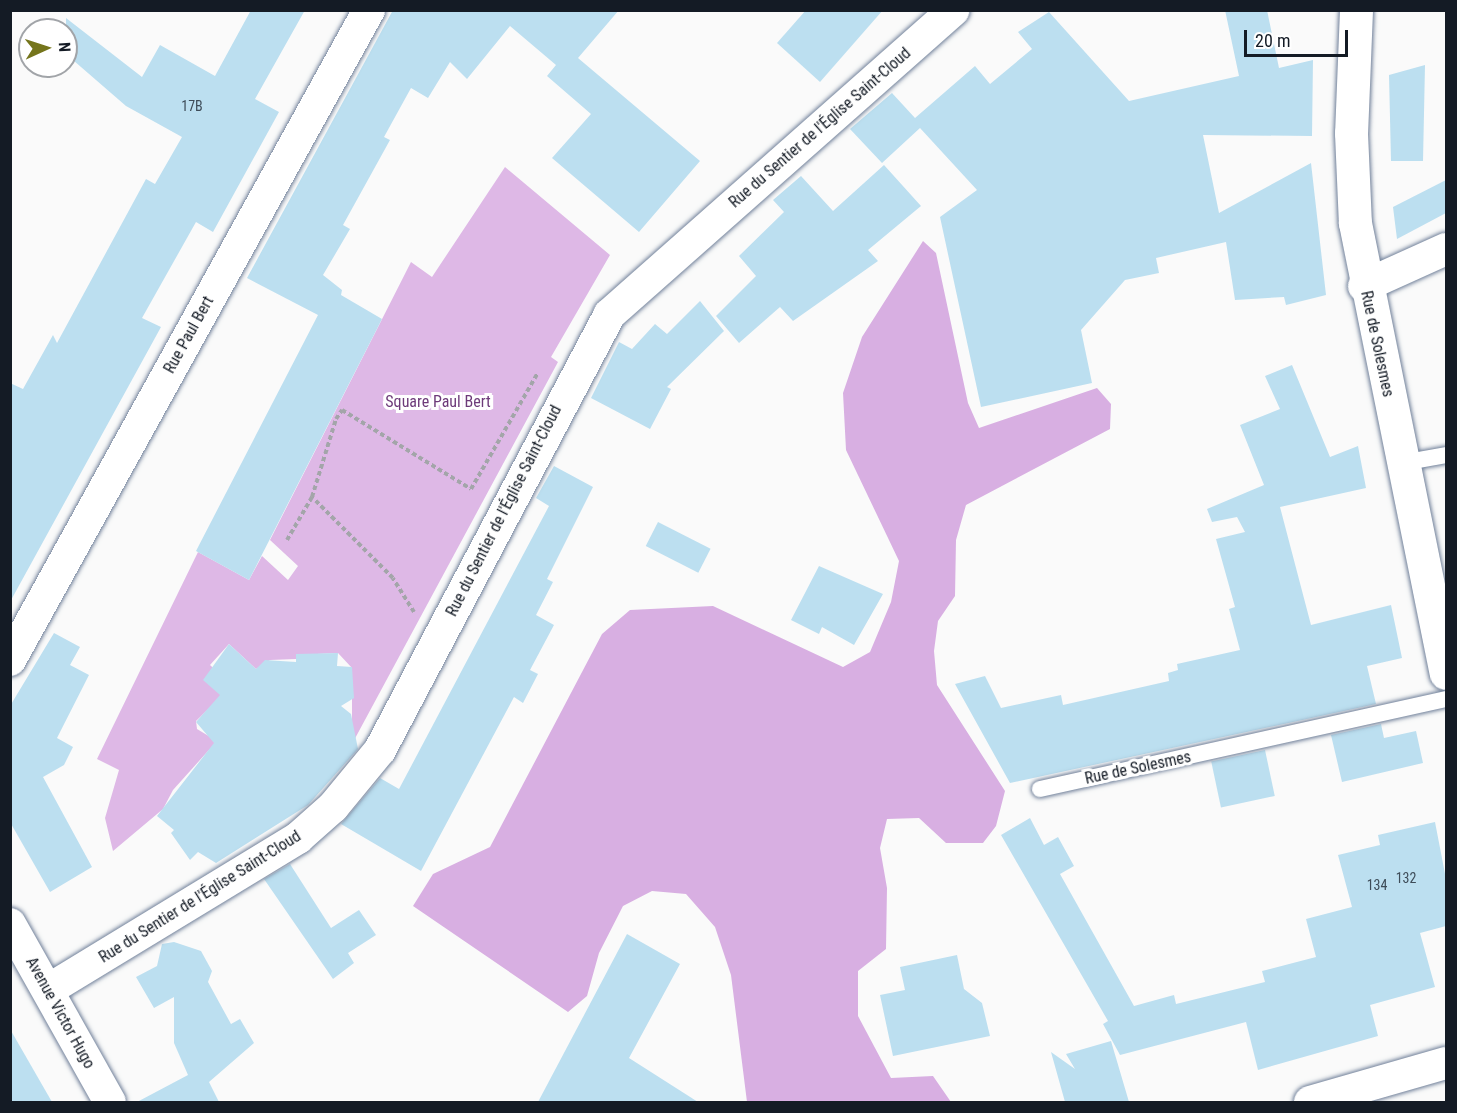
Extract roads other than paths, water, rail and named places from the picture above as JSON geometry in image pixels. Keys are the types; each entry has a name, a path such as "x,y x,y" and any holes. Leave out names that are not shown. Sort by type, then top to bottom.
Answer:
{"main road":[{"name":"Rue de Solesmes","path":"1356,10 1351,133 1364,286 1446,673"}],"street":[{"name":"Rue Paul Bert","path":"10,660 369,10"},
{"name":"Rue du Sentier de l'Église Saint-Cloud","path":"48,990 318,822 380,750 609,315 954,10"},
{"path":"1364,286 1446,249"},
{"name":"Avenue Victor Hugo","path":"10,924 110,1102"},
{"path":"1310,1102 1446,1063"}],"lane":[{"path":"1402,463 1446,455"},
{"name":"Rue de Solesmes","path":"1040,789 1446,699"}],"park label":[{"name":"Square Paul Bert","path":"438,402"}]}
